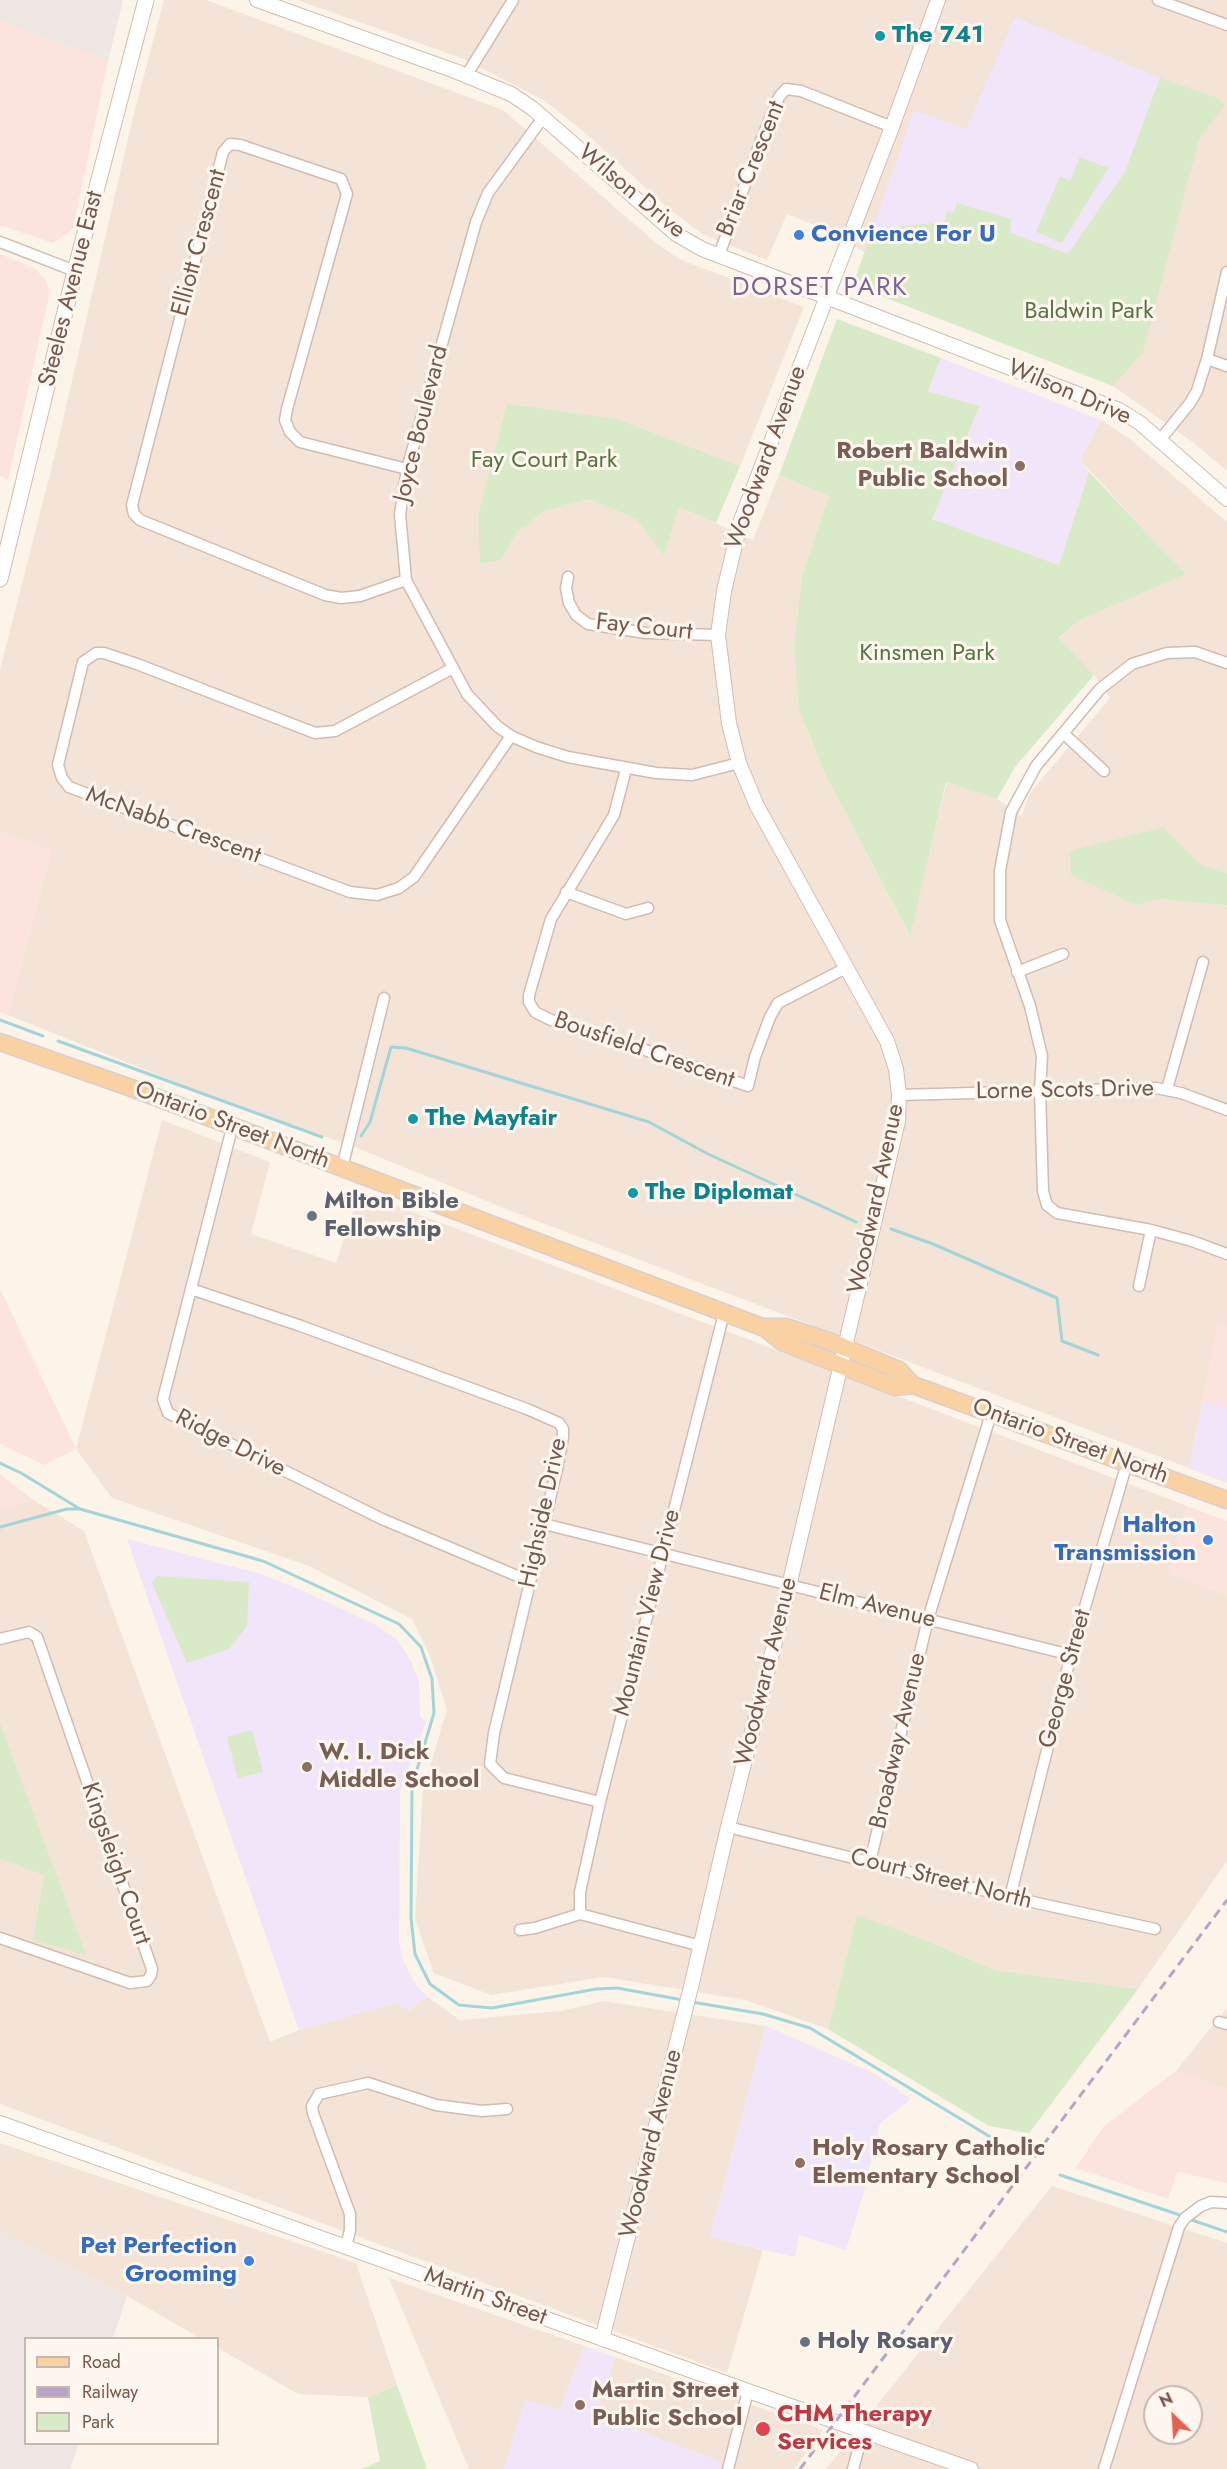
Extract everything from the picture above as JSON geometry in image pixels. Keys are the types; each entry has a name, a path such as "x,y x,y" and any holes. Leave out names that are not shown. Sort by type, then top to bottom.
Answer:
{"main road":[{"name":"Steeles Avenue East","path":"0,579 75,271 146,0"},
{"name":"Ontario Street North","path":"0,1042 138,1090 232,1128 480,1219 765,1328 782,1342 894,1387 913,1385 1227,1500"},
{"name":"Ontario Street North","path":"765,1328 786,1327 844,1347 899,1370 913,1385"}],"street":[{"name":"Wilson Drive","path":"257,0 511,94 531,108 676,234 718,255 1119,410 1140,423 1227,499"},
{"path":"466,76 513,0"},
{"name":"Woodward Avenue","path":"602,2339 789,1586 898,1121 899,1095 896,1069 886,1041 757,806 739,763 729,723 718,635 726,580 741,520 892,127 938,0"},
{"path":"1158,0 1227,25"},
{"name":"Briar Crescent","path":"718,255 779,96 786,89 801,91 892,127"},
{"name":"Joyce Boulevard","path":"542,119 488,193 476,222 407,469 400,514 406,580 467,694 497,726 511,736 568,757 626,768 692,775 739,763"},
{"name":"Elliott Crescent","path":"406,580 360,596 341,598 325,595 140,520 134,514 132,505 223,152 230,144 240,145 341,179 347,194 287,409 285,420 290,432 300,442 407,469"},
{"path":"0,242 75,271"},
{"path":"1160,440 1190,404 1197,391 1227,272"},
{"path":"1206,359 1227,366"},
{"name":"Fay Court","path":"568,578 566,588 569,603 576,615 588,624 646,633 718,635"},
{"path":"1227,663 1195,652 1167,653 1132,664 1100,689 1036,766 1011,812 1000,871 1000,920 1030,1006 1042,1056 1040,1090 1043,1191 1047,1205 1057,1213 1151,1230 1192,1241 1227,1254"},
{"name":"McNabb Crescent","path":"453,668 335,731 315,733 137,664 104,653 96,653 83,662 58,765 62,778 69,787 350,891 377,895 399,888 414,877 511,736"},
{"path":"1063,733 1104,771"},
{"name":"Bousfield Crescent","path":"626,768 614,815 551,919 531,984 529,1002 535,1012 551,1020 748,1086 755,1057 770,1017 778,1003 846,968"},
{"path":"566,892 626,914 648,908"},
{"path":"1017,972 1063,954"},
{"path":"1167,1089 1203,962"},
{"path":"342,1168 384,998"},
{"name":"Lorne Scots Drive","path":"899,1095 1040,1090 1167,1089 1227,1110"},
{"name":"Ridge Drive","path":"232,1128 162,1398 168,1413 382,1519 529,1581"},
{"path":"1139,1286 1151,1230"},
{"name":"Highside Drive","path":"191,1289 322,1334 536,1412 559,1423 563,1429 563,1437 494,1733 490,1764 504,1778 600,1802"},
{"name":"Mountain View Drive","path":"580,1914 580,1892 600,1802 724,1313"},
{"name":"Broadway Avenue","path":"870,1862 928,1619 992,1414"},
{"name":"George Street","path":"1010,1898 1071,1655 1127,1463"},
{"name":"Elm Avenue","path":"544,1524 1071,1655"},
{"name":"Kingsleigh Court","path":"0,1639 29,1632 37,1637 152,1969 151,1975 147,1981 130,1983 0,1938"},
{"name":"Court Street North","path":"728,1827 1010,1898 1155,1929"},
{"path":"519,1930 535,1928 580,1914 701,1946"},
{"path":"346,2247 350,2230 350,2214 312,2106 319,2094 368,2083 436,2105 482,2111 507,2109"},
{"name":"Martin Street","path":"0,2123 971,2469"},
{"path":"1104,2469 1182,2222 1192,2211 1211,2202 1227,2203"},
{"path":"728,2469 748,2391"},
{"path":"853,2469 863,2432"}],"shaded area":[{"path":"0,0 123,0 108,61 0,21"},
{"path":"164,0 206,0 503,110 656,243 679,259 804,307 740,466 618,419 480,563 501,560 517,532 545,511 588,499 636,519 664,554 679,507 753,540 779,475 829,496 802,576 794,645 808,733 824,772 909,935 947,781 997,799 1022,816 1030,793 1110,698 1094,675 1059,639 1080,620 1185,574 1080,460 1101,420 1130,439 1227,522 1227,1328 1218,1325 1189,1468 521,1215 362,1150 191,1088 8,1015 51,851 0,832 0,670 56,450 134,113"},
{"path":"297,0 1227,0 1227,471 1194,443 1113,386 858,287 864,252 828,230 787,214 767,260 704,235 669,209 584,132 545,101 464,59"},
{"path":"1015,17 1160,78 1125,172 1068,254 948,211 945,222 873,229 914,110 966,129"},
{"path":"0,21 108,61 73,229 53,243 0,225"},
{"path":"0,254 34,268 45,279 50,291 8,480 0,476"},
{"name":"Robert Baldwin Public School","path":"941,358 1101,420 1080,460 1089,472 1059,565 932,519 980,406 928,391"},
{"path":"0,832 51,850 8,1015 0,1012"},
{"path":"162,1120 270,1162 251,1234 336,1263 360,1192 1187,1506 1169,1573 1227,1595 1227,1861 1138,1989 995,1970 918,1937 857,1916 828,2029 745,2000 604,1977 491,1995 434,1973 415,1919 423,1789 447,1710 430,1656 412,1619 309,1566 112,1498 76,1449"},
{"path":"0,1289 76,1449 44,1465 0,1444"},
{"path":"1218,1324 1227,1328 1227,1481 1189,1468"},
{"path":"1203,1401 1227,1408 1227,1483 1189,1468"},
{"path":"0,1474 33,1500 0,1510"},
{"path":"33,1500 84,1531 270,2042 299,2030 396,2003 409,2010 427,1997 460,2020 561,2011 603,2001 766,2026 710,2237 763,2250 727,2373 0,2104 0,1510"},
{"path":"1187,1506 1227,1521 1227,1595 1169,1573"},
{"name":"W. I. Dick Middle School","path":"127,1539 261,1574 303,1591 378,1626 397,1640 411,1661 419,1682 420,1717 426,1722 400,1791 399,1941 403,1960 413,1981 427,1997 409,2010 396,2003 299,2030"},
{"path":"1227,2008 1227,2089 1176,2071"},
{"name":"Holy Rosary Catholic Elementary School","path":"766,2026 873,2073 911,2099 880,2123 863,2195 846,2250 799,2235 795,2257 710,2237"},
{"path":"1176,2071 1227,2089 1227,2183 1178,2172 1168,2199 1076,2168 1103,2127"},
{"path":"0,2143 356,2263 397,2385 368,2397 298,2394 219,2349 219,2337 198,2337 127,2296 0,2231"},
{"path":"1052,2186 1227,2243 1227,2469 826,2469"},
{"path":"0,2231 127,2296 113,2337 24,2337 24,2445 79,2445 70,2469 0,2469"},
{"path":"389,2278 584,2346 560,2409 525,2401 504,2469 469,2469"},
{"name":"Martin Street Public School","path":"584,2346 615,2357 596,2414 722,2462 720,2469 504,2469 525,2400 560,2409"},
{"path":"615,2357 823,2430 794,2469 720,2469 722,2463 596,2414"}],"green space":[{"name":"Baldwin Park","path":"1160,78 1215,97 1225,105 1199,139 1143,352 1113,386 858,287 854,281 873,229 944,222 947,211 953,213 957,203 1011,219 1010,233 1068,254 1125,172"},
{"path":"1080,157 1108,168 1062,243 1036,232 1060,176 1070,181"},
{"name":"Kinsmen Park","path":"837,319 941,358 928,391 980,406 932,519 1059,565 1089,472 1186,574 1080,620 1059,638 1094,675 1015,767 997,799 946,782 910,936 824,772 799,709 794,645 802,576 829,496 779,475"},
{"name":"Fay Court Park","path":"507,404 618,419 740,466 716,523 679,507 664,555 636,519 588,499 545,511 517,532 501,560 480,564 478,516"},
{"path":"1163,827 1201,865 1227,873 1227,905 1161,899 1136,905 1071,875 1070,851"},
{"path":"157,1576 249,1582 247,1626 229,1649 187,1663 152,1583"},
{"path":"0,1723 86,1955 33,1940 44,1875 0,1859"},
{"path":"252,1730 263,1772 238,1778 227,1737"},
{"path":"857,1915 918,1937 995,1970 1138,1989 1029,2133 989,2126 828,2029"},
{"path":"397,2385 427,2469 361,2469 380,2461 368,2397"}],"waterway":[{"path":"0,1020 43,1036"},
{"path":"58,1041 322,1137"},
{"path":"361,1136 370,1122 391,1047 406,1048 649,1122 708,1154 856,1222"},
{"path":"891,1229 933,1244 1057,1298 1062,1341 1098,1355"},
{"path":"0,1463 80,1509 263,1561 399,1624 421,1647 432,1679 434,1713 412,1786 411,1918 415,1954 430,1984 459,2005 492,2008 596,1989 617,1988 683,2000"},
{"path":"0,1527 67,1509 80,1509"},
{"path":"692,2002 763,2014 810,2028 1022,2156"},
{"path":"1060,2175 1183,2216"},
{"path":"1189,2219 1227,2232"}],"railway":[{"path":"800,2469 1227,1900"}],"place":[{"name":"The 741","path":"880,36"},
{"name":"Convience For U","path":"799,235"},
{"name":"Robert Baldwin Public School","path":"1020,466"},
{"name":"The Mayfair","path":"413,1119"},
{"name":"The Diplomat","path":"633,1193"},
{"name":"Milton Bible Fellowship","path":"312,1216"},
{"name":"Halton Transmission","path":"1208,1540"},
{"name":"W. I. Dick Middle School","path":"307,1767"},
{"name":"Holy Rosary Catholic Elementary School","path":"800,2163"},
{"name":"Pet Perfection Grooming","path":"249,2261"},
{"name":"Holy Rosary","path":"805,2342"},
{"name":"Martin Street Public School","path":"580,2405"},
{"name":"CHM Therapy Services","path":"763,2429"}],"district":[{"name":"DORSET PARK","path":"820,289"}]}
